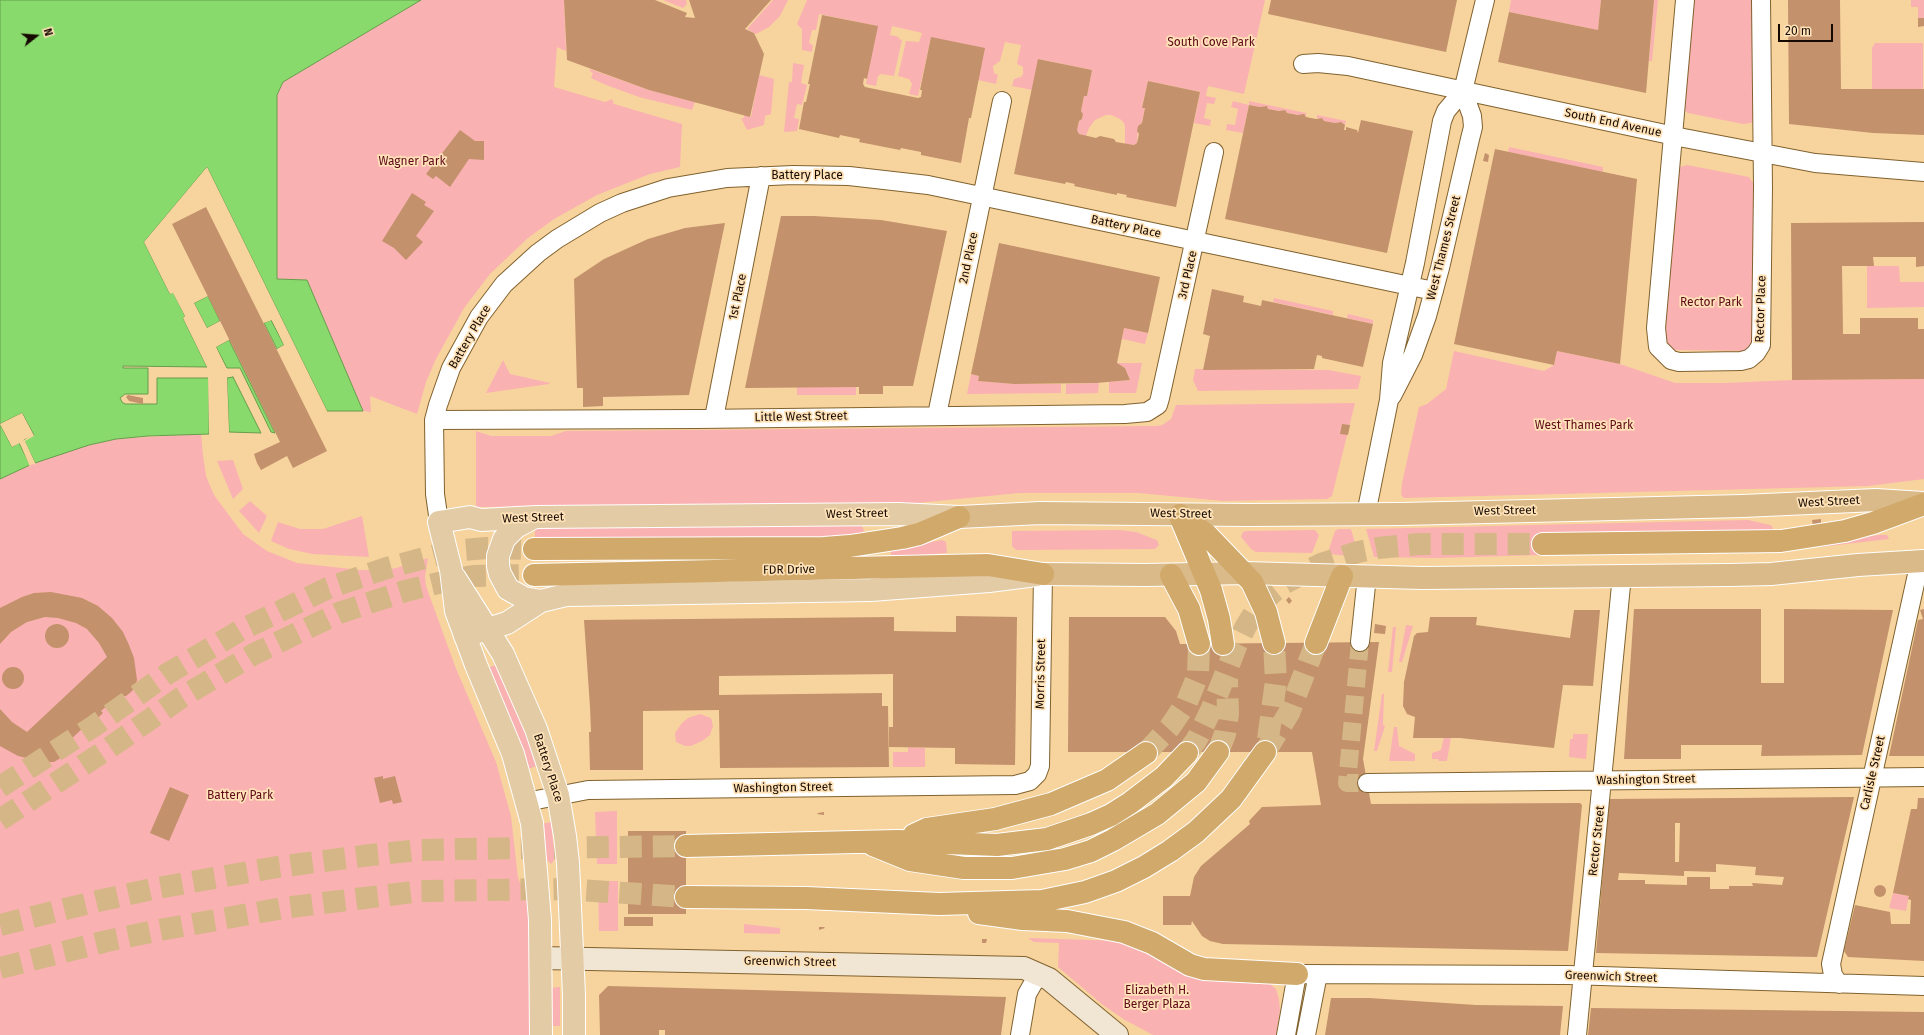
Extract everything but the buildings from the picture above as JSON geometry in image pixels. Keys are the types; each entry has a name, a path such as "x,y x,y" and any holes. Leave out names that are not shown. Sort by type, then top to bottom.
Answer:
{"highway":[{"name":"West Street","path":"959,517 1041,513 1129,513 1180,515 1366,514 1743,506 1876,500 1924,504"},
{"path":"1544,544 1781,541 1845,531 1873,523 1924,504"},
{"path":"1180,515 1207,535 1245,573 1260,595 1271,624 1274,643"},
{"path":"1180,515 1206,574 1218,611 1224,644"},
{"name":"FDR Drive","path":"534,549 837,547 902,538 959,517"},
{"path":"1043,574 1171,575 1245,573 1422,578 1771,574 1858,565 1922,561"},
{"name":"FDR Drive","path":"534,575 988,565 1043,574"},
{"path":"1171,575 1189,609 1199,644"},
{"path":"1316,643 1342,576"},
{"path":"867,842 910,860 964,868 1012,868 1065,859 1091,851 1157,814 1196,782 1218,752"},
{"path":"686,897 806,898 939,904 1042,901 1085,892 1130,874 1170,851 1208,822 1231,799 1265,752"},
{"path":"898,841 927,829 995,819 1052,804 1107,780 1146,753"},
{"path":"686,846 898,841 997,845 1047,839 1092,824 1118,811 1164,777 1187,753"},
{"path":"939,904 986,915 1067,921 1124,932 1152,943 1190,965 1204,969 1307,974"}],"main road":[{"name":"West Street","path":"439,522 470,517 481,520 536,517 899,514 959,517"},
{"path":"536,517 516,527 504,539 498,556 498,566 500,574 508,589 524,598 541,601"},
{"name":"Battery Place","path":"439,522 451,570 454,600 465,636 508,741 526,802 534,838 540,958 541,1035"},
{"name":"Battery Place","path":"451,570 503,654 536,729 558,795 565,836 574,995 574,1035"},
{"path":"465,636 507,623 541,601 566,595 871,590 989,581 1043,574"},
{"name":"Greenwich Street","path":"540,958 1017,967 1039,973 1054,983 1117,1035"}],"street":[{"name":"West Thames Street","path":"1366,514 1390,400 1392,363 1410,287 1442,121 1446,111 1463,91 1485,0"},
{"name":"Rector Place","path":"1685,0 1656,338 1658,348 1671,360 1680,362 1742,361 1753,356 1761,345 1762,154 1760,0"},
{"name":"South End Avenue","path":"1303,64 1318,63 1341,65 1762,154 1815,163 1924,172"},
{"name":"West Thames Street","path":"1390,400 1413,354 1434,291 1473,127 1472,116 1463,91"},
{"name":"2nd Place","path":"937,415 1002,101"},
{"name":"3rd Place","path":"1160,398 1196,242 1214,152"},
{"name":"Battery Place","path":"439,522 435,494 434,420 452,368 480,316 504,284 538,252 557,239 600,213 650,193 688,184 762,176 816,175 874,178 928,185 1434,291"},
{"name":"1st Place","path":"714,418 762,176"},
{"name":"Little West Street","path":"434,420 1139,414 1153,410 1158,405 1160,398"},
{"name":"Carlisle Street","path":"1839,984 1833,975 1831,964 1922,561"},
{"name":"Morris Street","path":"1037,774 1040,766 1043,574"},
{"name":"Rector Street","path":"1576,1035 1622,575"},
{"path":"1360,642 1367,576"},
{"name":"Washington Street","path":"526,802 588,790 1015,785 1030,781 1037,774"},
{"name":"Washington Street","path":"1367,783 1924,777"},
{"path":"1020,1035 1027,994 1039,973"},
{"path":"1286,1035 1307,974"},
{"path":"1306,1035 1307,974"},
{"name":"Greenwich Street","path":"1307,974 1583,976 1924,986"}],"green space":[{"name":"Wagner Park","path":"421,0 564,0 566,51 557,47 554,87 605,102 612,99 614,104 682,124 680,167 650,174 597,195 554,219 528,238 490,274 464,308 436,359 426,382 417,414 370,396 371,412 363,411 307,280 277,279 277,95 283,82"},
{"path":"663,0 686,0 687,4 683,8"},
{"path":"773,0 788,0 780,16 769,27 756,34 747,29"},
{"name":"South Cove Park","path":"807,0 1265,0 1244,94 1208,86 1206,96 1216,98 1214,104 1207,103 1204,118 1211,120 1210,126 1194,123 1200,92 1148,81 1142,107 1145,108 1142,123 1138,126 1137,143 1134,145 1125,144 1124,123 1120,119 1111,115 1106,115 1095,120 1089,128 1086,136 1079,134 1077,130 1079,121 1082,119 1083,114 1081,111 1084,96 1087,96 1092,70 1039,59 1032,90 1012,86 1014,79 1021,77 1023,74 1023,67 1017,64 1021,45 1005,42 1000,61 993,66 994,73 998,75 996,84 978,80 931,37 918,96 909,94 912,84 909,79 898,76 906,41 919,42 922,33 892,26 890,35 899,37 899,39 902,40 894,76 881,74 878,76 876,86 866,84 877,26 819,14 816,30 812,30 809,43 813,45 812,52 802,50 802,29 797,24"},
{"path":"1511,0 1601,0 1598,30 1509,12"},
{"path":"1654,0 1658,0 1652,61 1649,61"},
{"path":"1693,0 1753,0 1754,120 1751,123 1743,124 1688,113 1684,110"},
{"path":"1911,0 1924,0 1924,18 1918,18 1918,7 1911,7"},
{"path":"1875,43 1923,43 1923,89 1872,89 1872,48"},
{"path":"793,63 804,65 801,83 807,85 802,105 797,104 794,118 799,119 797,131 784,132 789,82 792,82"},
{"path":"590,69 649,90 695,102 692,110 639,97 591,78 593,73"},
{"path":"759,75 774,79 771,114 765,116 764,125 747,130 741,118 744,118 744,115 751,117"},
{"path":"1233,101 1249,105 1243,133 1226,130 1227,124 1235,125 1238,109 1231,107"},
{"path":"1249,101 1306,113 1306,116 1287,113 1285,110 1279,111 1268,109 1267,106 1260,107 1249,105"},
{"path":"1317,115 1346,121 1345,125 1341,122 1335,123 1324,121 1322,118 1317,118"},
{"path":"1509,147 1603,167 1603,172 1508,152"},
{"name":"Rector Park","path":"1687,165 1749,177 1754,184 1754,342 1744,351 1673,350 1669,348 1662,335 1678,170 1680,167"},
{"path":"1867,266 1899,266 1900,282 1924,282 1924,307 1867,308"},
{"path":"1274,298 1333,311 1333,315 1273,302"},
{"path":"1348,314 1373,320 1373,324 1347,318"},
{"path":"1124,328 1148,333 1145,344 1122,339"},
{"name":"West Thames Park","path":"1454,351 1544,371 1554,365 1557,351 1620,364 1675,383 1924,379 1924,479 1868,486 1404,498 1401,495 1402,483 1419,407 1427,404 1446,389"},
{"path":"503,360 510,374 550,383 486,393"},
{"path":"1117,363 1142,363 1136,393 1109,393 1109,382 1130,380 1125,368"},
{"path":"1195,369 1328,370 1361,376 1358,389 1198,391 1193,380"},
{"path":"971,374 979,376 978,381 1014,384 1061,384 1061,393 967,394"},
{"path":"1099,383 1098,393 1066,394 1066,384"},
{"path":"797,387 856,387 856,395 797,395"},
{"path":"1355,403 1332,496 1327,499 1223,501 1139,493 1019,493 897,505 476,507 476,431 491,436 551,436 566,431 1156,426 1162,425 1171,419 1176,405"},
{"name":"Battery Park","path":"201,434 206,476 214,495 243,534 267,551 297,563 360,570 384,570 396,568 428,558 425,577 426,586 455,666 496,762 511,816 518,878 528,900 532,1035 0,1035 0,479 35,463 89,445 116,439"},
{"path":"233,460 243,489 233,499 217,461"},
{"path":"250,501 267,516 259,533 239,511"},
{"path":"362,516 369,557 312,554 289,549 271,541 278,522 300,529 323,529"},
{"path":"1748,520 1770,525 1772,526 1773,530 1543,555 1435,558 1374,557 1366,529"},
{"path":"861,525 864,530 862,534 849,537 535,537 535,531 537,528"},
{"path":"1338,529 1351,529 1359,557 1330,554 1329,549 1335,531"},
{"path":"1120,530 1136,532 1157,540 1159,545 1155,549 1016,550 1012,546 1012,531"},
{"path":"1315,530 1319,535 1312,553 1256,552 1251,549 1241,537 1243,532 1246,531"},
{"path":"1878,535 1887,535 1889,539 1820,547 1821,545"},
{"path":"942,540 946,542 947,553 892,557 890,550"},
{"path":"1406,625 1413,626 1402,662 1399,662"},
{"path":"1393,627 1396,627 1392,672 1388,672"},
{"path":"496,665 525,731 537,766 528,769 487,668"},
{"path":"1382,694 1384,694 1383,725 1385,726 1377,751 1374,751"},
{"path":"700,714 711,718 713,726 710,735 691,746 685,746 676,742 675,733 682,723 688,718"},
{"path":"1394,727 1397,727 1399,746 1415,754 1415,761 1389,761"},
{"path":"1573,734 1588,734 1586,759 1569,757 1570,739 1573,739"},
{"path":"1444,737 1451,737 1447,761 1432,759 1432,753 1441,750"},
{"path":"908,747 925,748 925,767 893,767 893,752 908,752"},
{"path":"617,811 617,864 597,864 595,812"},
{"path":"551,822 555,859 551,864 546,859 541,824"},
{"path":"598,881 618,881 618,931 599,931"},
{"path":"1893,893 1909,896 1906,911 1889,908"},
{"path":"744,924 780,928 780,934 744,933"},
{"name":"Elizabeth H. Berger Plaza","path":"1028,938 1124,941 1253,982 1255,984 1262,984 1265,980 1276,989 1279,999 1280,1011 1276,1035 1153,1035 1125,1020 1103,1005 1058,967 1059,943 1034,942"},
{"path":"560,987 560,1026 551,1026 550,988"}],"shaded area":[{"path":"0,0 421,0 283,82 277,95 277,279 307,280 363,411 327,411 207,167 144,242 170,294 173,292 185,316 183,318 207,367 123,366 123,368 148,368 148,394 125,394 120,398 125,404 157,404 157,378 209,378 209,434 148,436 116,439 89,445 35,463 24,440 34,435 22,413 0,424"},
{"path":"208,296 220,321 207,328 194,303"},
{"path":"271,320 284,345 277,349 264,323"},
{"path":"229,340 275,433 271,432 240,368 227,368 216,347"},
{"path":"233,377 261,433 229,432 227,378"},
{"path":"0,424 12,447 19,443 30,465 0,479"}],"pier":[{"path":"207,167 327,411 324,411 206,170 147,242 171,291 175,291 187,315 185,318 209,366 208,369 183,318 185,316 173,293 170,294 144,242"},
{"path":"207,294 208,296 194,303 207,328 220,321 221,323 207,330 192,303"},
{"path":"271,318 273,319 286,345 278,351 277,349 284,345 272,320 264,323 263,321"},
{"path":"229,338 229,340 216,347 227,370 214,347"},
{"path":"208,376 211,378 211,434 209,434"},
{"path":"227,376 229,434 227,432 225,378"},
{"path":"22,413 34,436 25,441 36,465 33,464 23,441 31,435 21,415 3,425 13,444 19,441 21,442 31,465 30,467 20,443 12,447 0,424"}],"tunnel":[{"path":"1187,753 1197,739 1212,708 1237,644 1246,626 1256,610 1271,594 1285,583 1321,564 1358,552 1378,548 1419,544 1543,544"},
{"path":"0,787 94,726 167,674 241,630 328,588 387,568 451,551 487,548 534,549"},
{"path":"0,820 109,748 182,697 254,654 339,613 405,591 455,579 473,576 534,575"},
{"path":"1360,642 1347,783 1367,783"},
{"path":"1268,739 1276,681 1274,643"},
{"path":"1265,752 1289,713 1316,643"},
{"path":"1146,753 1170,727 1187,702 1198,675 1199,644"},
{"path":"1218,752 1225,734 1228,714 1227,679"},
{"path":"0,925 152,889 277,867 371,855 419,850 686,846"},
{"path":"0,968 107,941 160,930 283,908 421,891 564,889 686,897"}]}
